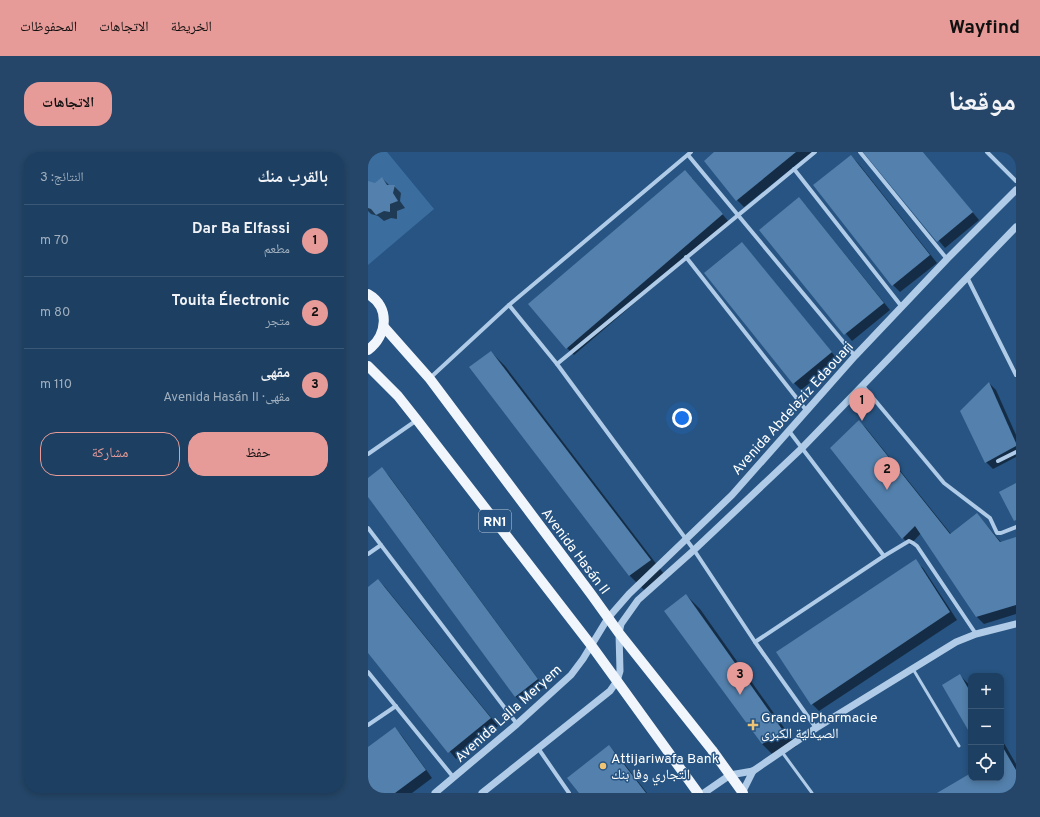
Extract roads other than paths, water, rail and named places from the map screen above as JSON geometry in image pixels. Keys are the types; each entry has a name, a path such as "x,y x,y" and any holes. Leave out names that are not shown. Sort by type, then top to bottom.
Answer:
{"main road":[{"path":"368,294 382,309 384,318 384,327 381,337 375,345 368,350"},
{"name":"Avenida Hasán II","path":"384,327 430,379 608,618 730,775 742,793"},
{"name":"RN1","path":"368,366 398,396 591,645 698,793"}],"street":[{"path":"557,364 815,152"},
{"path":"860,152 947,259"},
{"path":"987,152 1016,181"},
{"path":"430,379 509,305 690,153 738,215 855,356"},
{"path":"794,169 902,307"},
{"name":"Avenida Abdelaziz Edaouari","path":"591,645 608,618 629,594 732,495 855,356 947,259 1016,190"},
{"name":"Avenida Abdelaziz Edaouari","path":"617,681 620,671 619,632 621,624 638,600 694,550 802,448 864,386 1016,227"},
{"path":"686,257 806,410"},
{"path":"967,277 1016,375"},
{"path":"509,305 557,364 694,550 755,642 816,728"},
{"path":"864,386 944,483 990,518 998,533 1002,533 1016,527"},
{"path":"368,454 417,420"},
{"path":"789,431 884,556"},
{"path":"998,461 1016,452"},
{"path":"368,528 517,724"},
{"path":"755,642 909,541 917,546 976,634"},
{"path":"368,554 381,545"},
{"path":"704,793 730,775 753,771 816,728 956,642 976,634 1016,624"},
{"name":"Avenida Lalla Meryem","path":"434,793 454,778 517,724 571,675 591,645"},
{"path":"368,672 454,778"},
{"path":"482,793 602,698 610,691 617,681"},
{"path":"368,725 396,706"},
{"path":"538,748 570,793"},
{"path":"742,793 753,771"}],"lane":[{"path":"913,669 959,746"},
{"path":"782,752 812,793"}],"place":[{"name":"Dar Ba Elfassi","path":"862,421"},
{"name":"Touita Électronic","path":"887,490"},
{"name":"مقهى","path":"740,695"},
{"name":"Grande Pharmacie الصيدلية الكبرى","path":"753,725"},
{"name":"Attijariwafa Bank التجاري وفا بنك","path":"603,766"}]}
